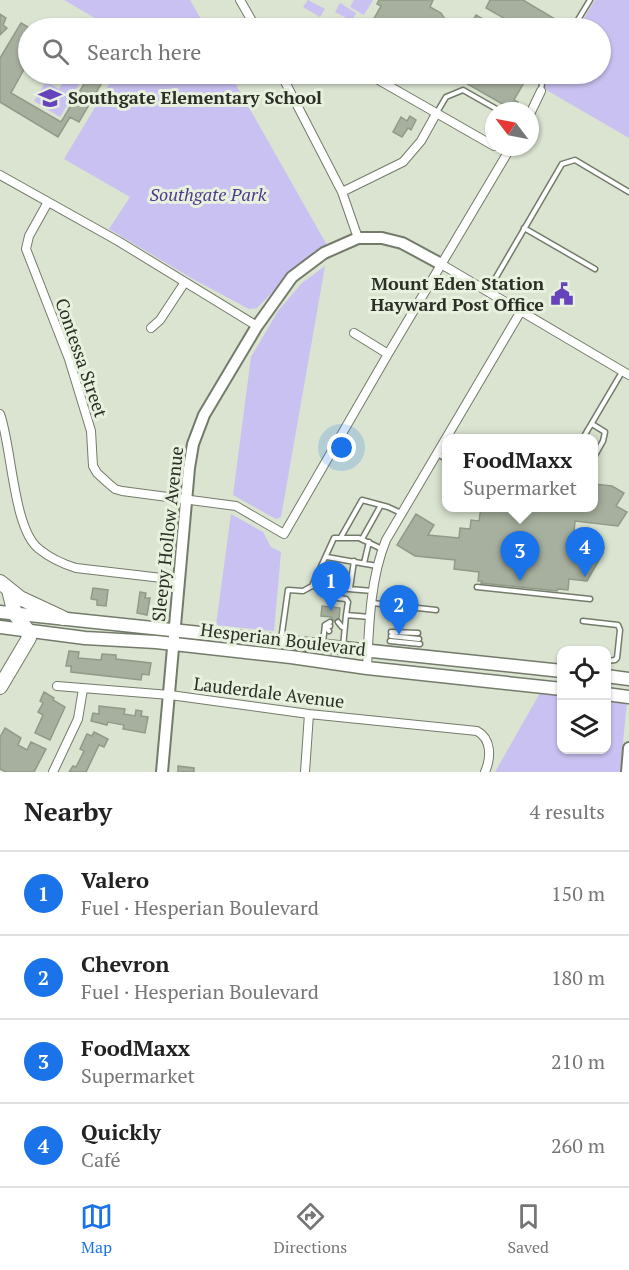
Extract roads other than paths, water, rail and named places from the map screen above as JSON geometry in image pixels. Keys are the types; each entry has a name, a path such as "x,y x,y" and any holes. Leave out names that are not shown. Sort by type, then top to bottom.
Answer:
{"highway":[{"path":"0,687 29,638 28,631 15,614 5,586"},
{"path":"5,586 20,598 63,618"}],"main road":[{"name":"Hesperian Boulevard","path":"0,612 557,671"},
{"name":"Hesperian Boulevard","path":"0,627 85,638 174,644 557,689"},
{"path":"611,677 629,679"},
{"path":"611,695 629,697"}],"street":[{"path":"240,0 250,18"},
{"path":"288,84 342,192 358,238"},
{"path":"391,84 436,114 485,141"},
{"path":"536,102 541,92"},
{"path":"342,192 403,162 421,141 436,114"},
{"path":"354,333 388,354 505,156"},
{"path":"0,175 118,240 257,326"},
{"name":"Contessa Street","path":"48,202 29,236 26,249 69,359 91,431 93,466 97,473 115,489 236,506 284,534 388,354"},
{"name":"Sleepy Hollow Avenue","path":"162,772 186,499 193,444 204,415 257,326 292,277 324,254 358,238 382,238 402,243 441,264"},
{"path":"441,264 626,374"},
{"path":"151,328 160,320 185,282"},
{"path":"451,434 521,311"},
{"path":"0,414 24,528 38,549 76,568 179,580"},
{"path":"367,668 372,603 382,549 442,450"},
{"name":"Lauderdale Avenue","path":"57,686 170,695 309,714 477,731 484,736 489,746 489,758 485,772"},
{"path":"53,772 78,719 83,689"},
{"path":"305,772 309,714"},
{"path":"627,772 629,748"}],"lane":[{"path":"579,18 590,0"},
{"path":"541,92 542,84"},
{"path":"436,114 446,97 463,90 485,102"},
{"path":"488,291 562,164 575,160 629,192"},
{"path":"524,228 595,269"},
{"path":"586,434 626,374"},
{"path":"592,424 605,432 598,449"},
{"path":"341,537 362,500 402,514"},
{"path":"362,539 381,505"},
{"path":"281,641 288,590 303,591 312,585 334,538 362,539 382,549"},
{"path":"363,563 369,542"},
{"path":"327,557 378,566"},
{"path":"350,588 354,561"},
{"path":"312,585 374,591"},
{"path":"477,587 590,599"},
{"path":"329,597 346,599 348,602 346,615 340,627 343,648"},
{"path":"372,603 436,610"},
{"path":"346,615 371,617"},
{"path":"584,621 618,625 620,630 617,658 611,660"},
{"path":"323,646 329,626"},
{"path":"391,636 419,639"}],"place":[{"name":"Southgate Elementary School","path":"50,98"},
{"name":"Mount Eden Station Hayward Post Office","path":"562,294"},
{"name":"Quickly","path":"585,577"},
{"name":"FoodMaxx","path":"520,581"},
{"name":"Valero","path":"331,611"},
{"name":"Chevron","path":"399,635"}],"park label":[{"name":"Southgate Park","path":"208,195"}]}
